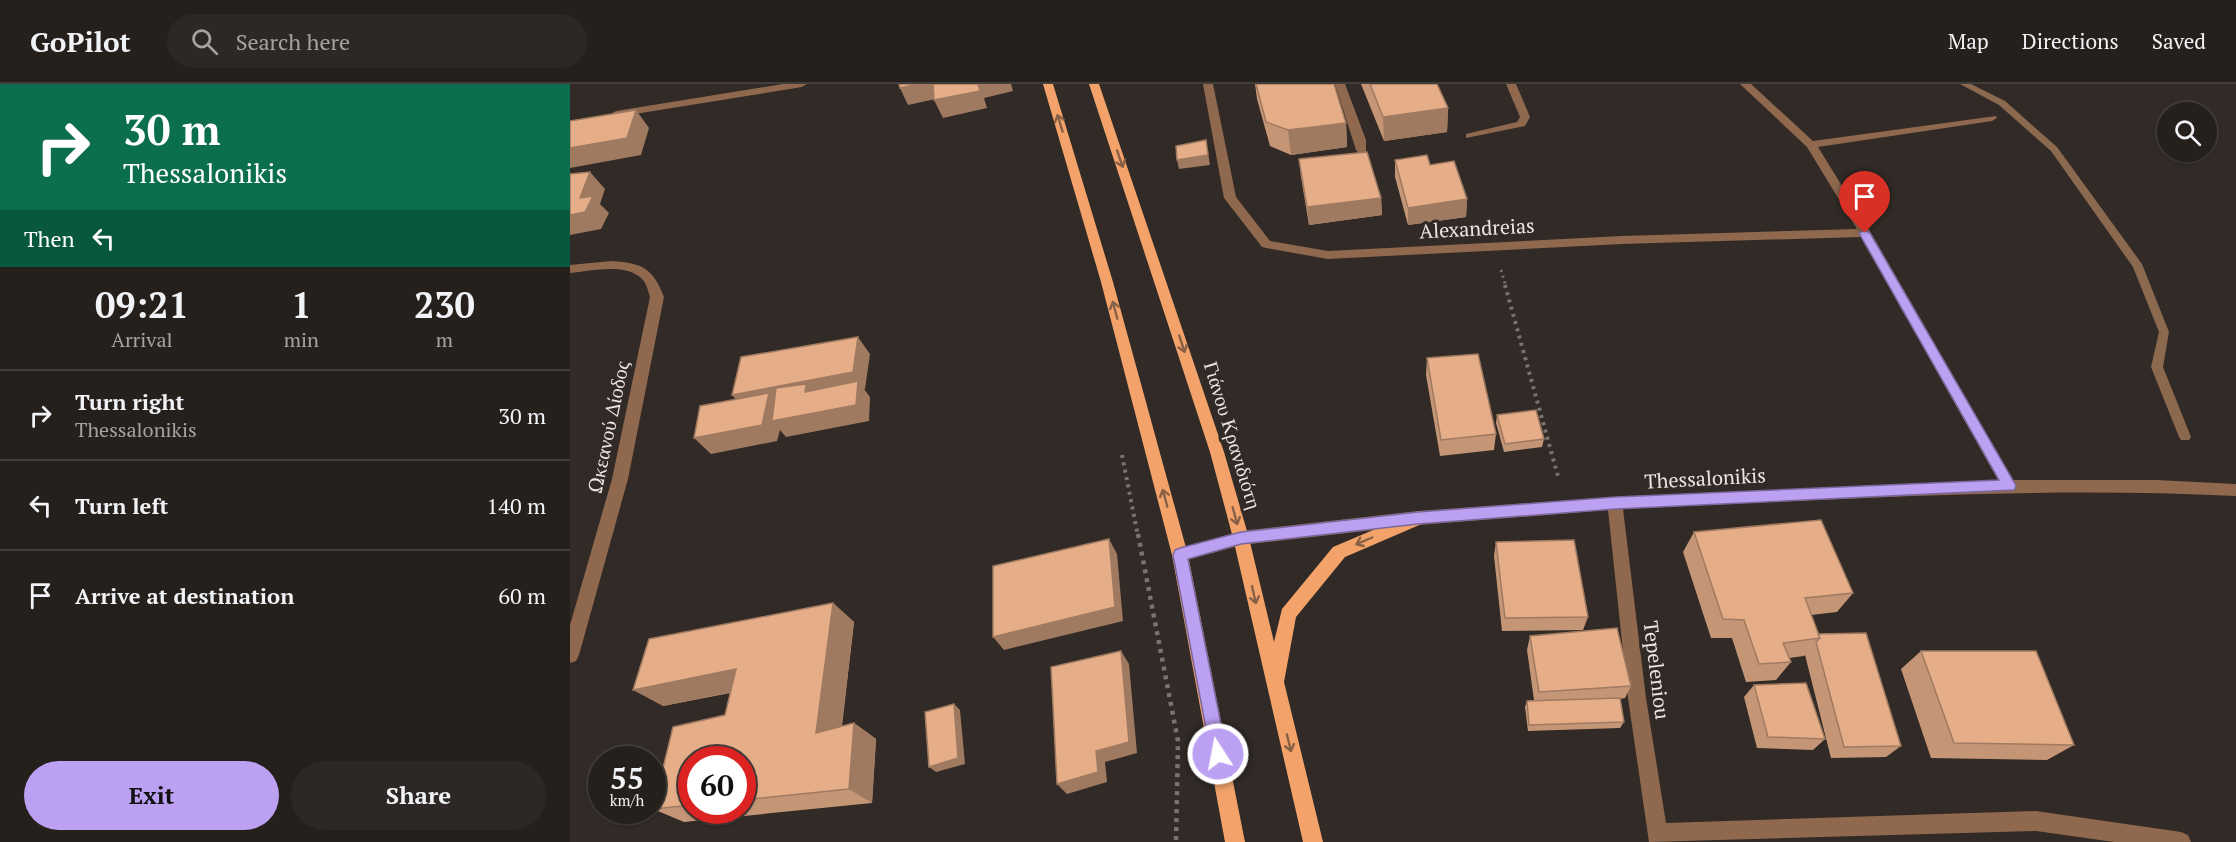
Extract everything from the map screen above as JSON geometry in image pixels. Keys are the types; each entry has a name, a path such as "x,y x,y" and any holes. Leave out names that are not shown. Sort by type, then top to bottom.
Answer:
{"main road":[{"path":"1048,84 1107,282 1180,555 1235,842"},
{"name":"Γιάνου Κρανιδιότη","path":"1094,84 1217,452 1241,538 1313,842"},
{"path":"1275,686 1287,614 1339,552 1418,518"}],"street":[{"path":"605,116 802,84"},
{"name":"Alexandreias","path":"1208,84 1230,198 1266,244 1328,255 1622,240 1865,233"},
{"path":"1340,84 1362,150"},
{"path":"1470,136 1521,124 1525,117 1511,84"},
{"path":"1745,84 1811,145 1865,233 2009,486"},
{"path":"1811,145 1992,118"},
{"name":"Ωκεανού Δίοδος","path":"570,269 621,266 640,272 650,278 657,297 620,479 570,655"},
{"name":"Thessalonikis","path":"1180,555 1241,538 1418,518 1615,503 2009,486 2156,486 2236,490"},
{"name":"Tepeleniou","path":"1615,503 1637,698 1659,838"},
{"path":"1659,838 2036,821 2181,842"}],"path":[{"path":"1494,246 1566,507"},
{"path":"1121,450 1178,741 1176,842"}],"building":[{"path":"899,84 918,84 900,88"},
{"path":"933,84 978,84 980,91 934,100"},
{"path":"1256,84 1334,84 1346,123 1288,130 1266,122"},
{"path":"1370,84 1437,84 1448,108 1383,117"},
{"path":"636,110 627,138 570,148 570,121"},
{"path":"1206,140 1208,155 1177,160 1176,146"},
{"path":"1367,152 1381,198 1307,207 1299,159"},
{"path":"1427,155 1430,165 1454,161 1467,199 1408,208 1395,160"},
{"path":"590,172 580,198 593,196 585,212 570,215 570,174"},
{"path":"858,337 853,372 732,395 741,357"},
{"path":"1478,354 1496,434 1441,440 1427,358"},
{"path":"858,381 856,405 772,421 776,388 806,384 805,392"},
{"path":"769,393 762,425 694,438 700,406"},
{"path":"1536,410 1544,439 1505,444 1497,415"},
{"path":"1821,520 1853,593 1805,598 1820,638 1783,643 1791,662 1759,664 1744,620 1723,619 1694,532"},
{"path":"1109,539 1115,607 993,637 993,566"},
{"path":"1574,540 1588,617 1505,618 1496,542"},
{"path":"833,603 816,733 854,723 849,789 756,799 756,746 678,746 678,806 666,808 666,756 673,727 725,715 736,669 633,690 649,639"},
{"path":"1617,628 1631,686 1539,692 1530,636"},
{"path":"1866,633 1901,746 1844,747 1816,642 1820,638 1818,634"},
{"path":"1121,651 1129,742 1096,751 1098,772 1057,784 1051,667"},
{"path":"1921,651 2036,651 2074,745 1954,743"},
{"path":"1806,683 1825,739 1768,737 1754,685"},
{"path":"1620,698 1624,722 1529,725 1527,701"},
{"path":"954,704 958,758 929,767 925,712"}],"waterway":[{"path":"1964,84 2002,103 2054,149 2138,266 2164,332 2157,367 2185,437"}],"route":[{"path":"1218,754 1180,555 1241,538 1418,518 1615,503 2009,486 1865,233"}]}
